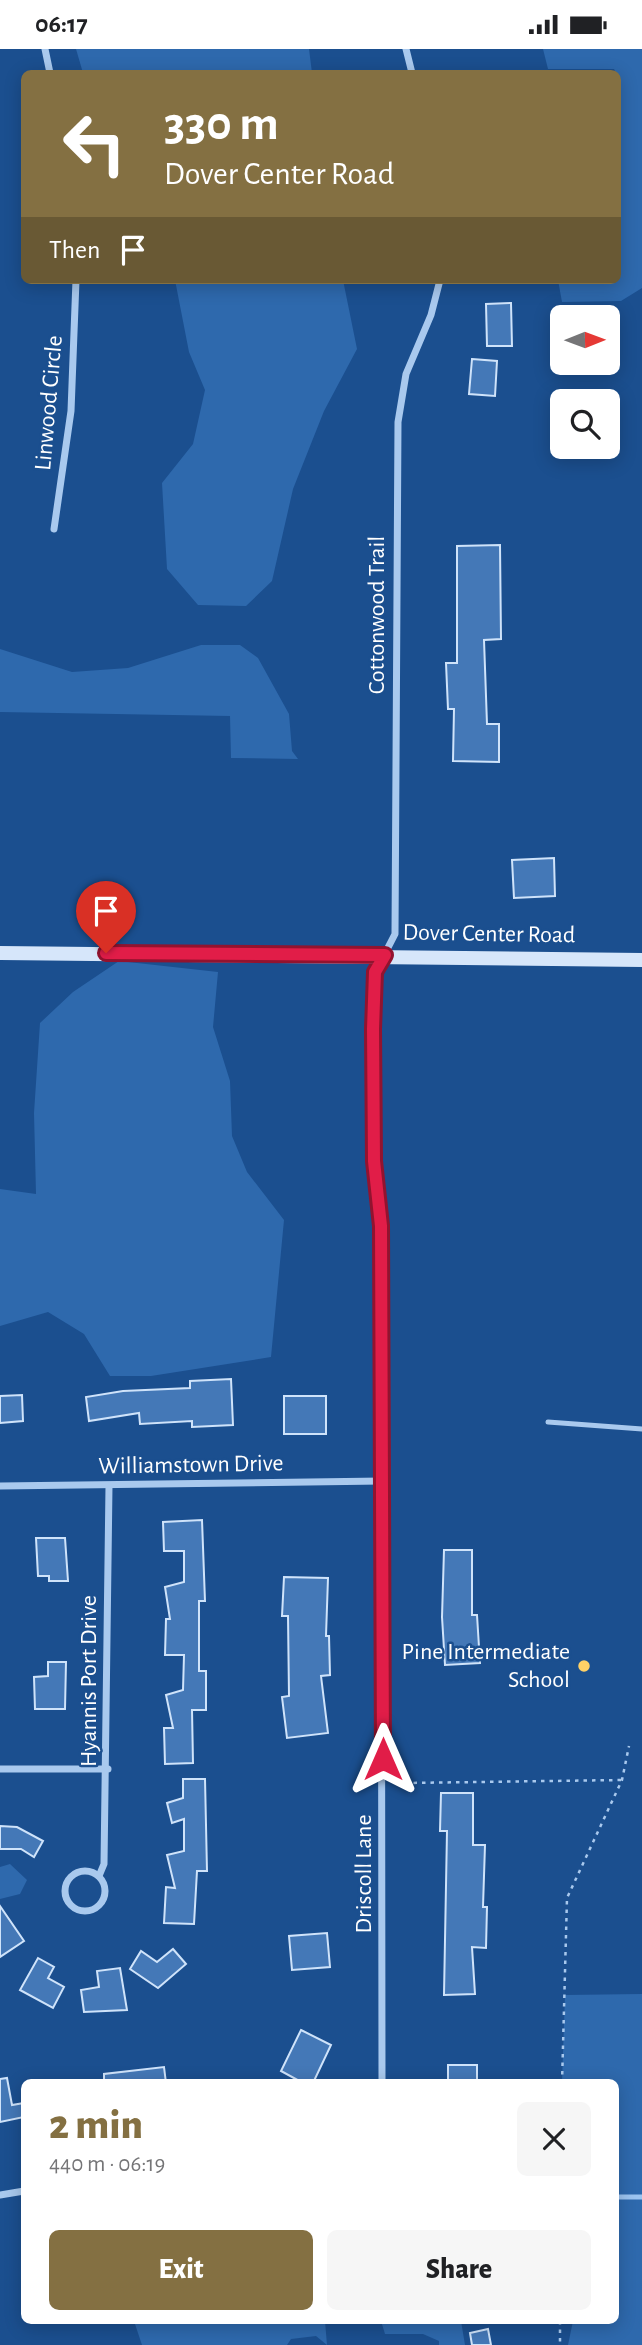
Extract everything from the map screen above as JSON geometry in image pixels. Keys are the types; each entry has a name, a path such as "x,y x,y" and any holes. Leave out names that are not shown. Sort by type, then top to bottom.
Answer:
{"street":[{"path":"45,49 49,70"},
{"path":"406,49 411,70"},
{"name":"Linwood Circle","path":"54,529 71,411 76,284"},
{"name":"Cottonwood Trail","path":"385,955 395,934 397,422 406,374 431,315 439,284"},
{"name":"Dover Center Road","path":"0,953 385,955 642,960"},
{"name":"Driscoll Lane","path":"382,2079 381,1226 374,1161 373,1029 375,972 385,955"},
{"name":"Williamstown Drive","path":"0,1486 382,1481"},
{"name":"Hyannis Port Drive","path":"99,1876 104,1864 108,1769 109,1486"},
{"path":"0,1769 108,1769"},
{"name":"Hyannis Port Drive","path":"87,1870 99,1876 106,1888 100,1905 85,1911 70,1903 65,1888 74,1874 87,1870"},
{"path":"0,2195 21,2191"}],"lane":[{"path":"548,1422 642,1429"}],"path":[{"path":"562,2079 567,1898 622,1780 629,1746"},
{"path":"404,1783 622,1780"},
{"path":"560,2324 560,2345"}],"shaded area":[{"path":"76,49 309,49 312,70 82,70"},
{"path":"543,49 642,49 642,288 621,301 562,302 559,284 621,284 621,70 548,69"},
{"path":"176,284 344,284 357,349 324,411 293,489 272,581 246,606 198,605 167,569 162,483 193,444 205,390 189,352"},
{"path":"201,645 240,645 258,658 289,714 292,751 298,759 231,758 230,716 0,712 0,649 72,672 128,668"},
{"path":"119,961 218,972 213,1027 230,1081 232,1136 247,1172 284,1220 271,1357 151,1376 110,1376 84,1334 48,1312 0,1326 0,1189 36,1194 34,1113 40,1023 73,992"},
{"path":"10,1864 27,1880 20,1894 0,1899 0,1867"},
{"path":"642,1994 642,2345 568,2345 572,2324 619,2324 619,2079 562,2079 565,1995"},
{"path":"135,2324 325,2324 327,2345 316,2336 291,2339 287,2345 142,2345"},
{"path":"382,2324 462,2324 465,2345 439,2345 439,2341 423,2334 385,2334"}],"building":[{"path":"511,303 512,346 487,346 486,304"},
{"path":"472,359 497,361 495,396 469,394"},
{"path":"500,545 501,639 484,640 487,724 499,724 499,762 453,761 454,709 448,709 446,663 457,663 457,546"},
{"path":"554,858 555,896 514,898 512,860"},
{"path":"231,1379 233,1425 192,1427 192,1421 140,1424 139,1413 89,1421 86,1397 123,1391 190,1388 190,1381"},
{"path":"22,1395 23,1421 0,1423 0,1396"},
{"path":"284,1396 326,1396 326,1434 284,1434"},
{"path":"202,1520 205,1601 199,1601 199,1671 206,1671 206,1710 192,1710 193,1763 165,1764 164,1728 173,1728 166,1695 183,1690 184,1655 165,1655 166,1619 170,1619 165,1587 184,1582 184,1551 164,1551 163,1522"},
{"path":"36,1538 65,1538 68,1581 49,1581 49,1576 38,1576"},
{"path":"444,1550 472,1550 472,1615 477,1615 480,1663 445,1665 442,1617"},
{"path":"284,1577 328,1578 326,1636 329,1636 330,1675 321,1676 328,1733 287,1738 282,1697 289,1696 288,1616 282,1616"},
{"path":"48,1662 66,1662 65,1709 35,1709 34,1677 48,1676"},
{"path":"183,1779 205,1779 207,1871 197,1871 194,1924 164,1923 166,1887 175,1888 167,1855 184,1851 184,1819 172,1823 167,1803 183,1798"},
{"path":"441,1793 473,1793 473,1845 485,1845 483,1907 487,1907 486,1948 472,1947 475,1994 444,1995 447,1831 440,1831"},
{"path":"0,1826 17,1827 43,1841 34,1857 21,1849 0,1849"},
{"path":"0,1906 24,1941 0,1957"},
{"path":"327,1933 330,1967 292,1970 289,1936"},
{"path":"173,1949 186,1964 158,1988 130,1969 141,1951 157,1962"},
{"path":"38,1958 54,1967 48,1978 64,1987 53,2008 20,1990"},
{"path":"120,1968 127,2010 84,2012 81,1990 99,1987 97,1971"},
{"path":"301,2030 331,2045 315,2079 296,2079 281,2071"},
{"path":"448,2065 477,2065 477,2079 448,2079"},
{"path":"164,2067 166,2079 104,2079 104,2074"},
{"path":"7,2078 12,2105 21,2104 21,2118 0,2122 0,2079"},
{"path":"488,2329 491,2345 472,2345 470,2333"}],"waterway":[{"path":"619,2197 642,2197"}],"place":[{"name":"Pine Intermediate School","path":"584,1666"}],"route":[{"path":"106,953 385,955 375,972 373,1029 374,1161 381,1226 383,1759"}]}
